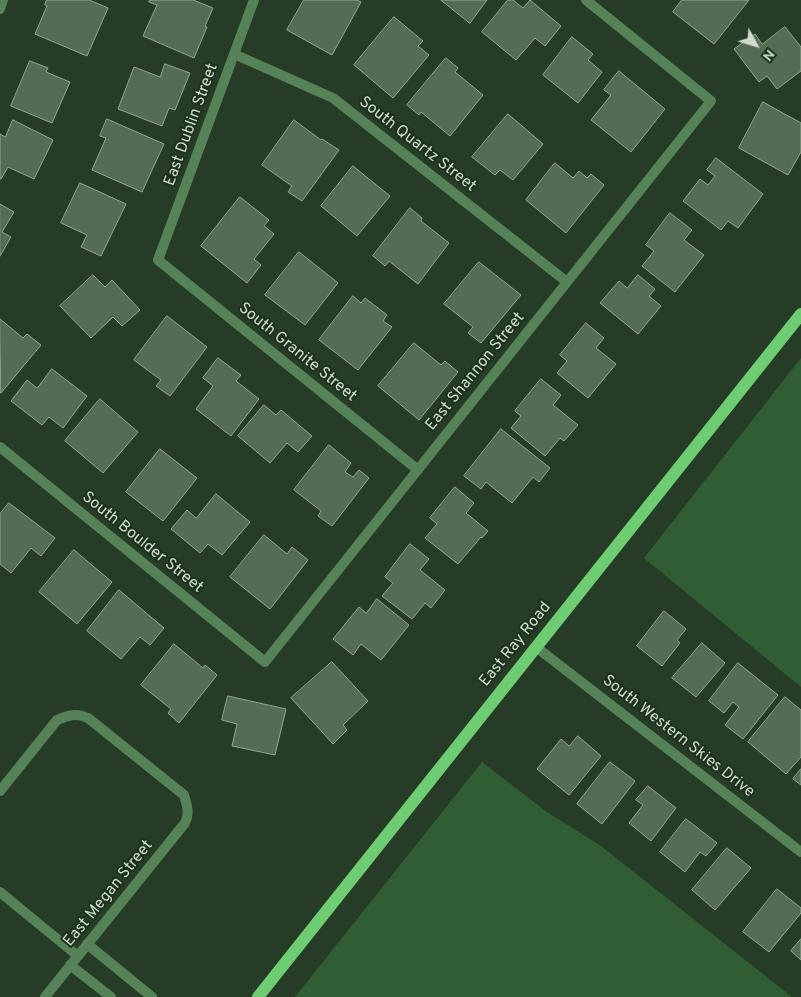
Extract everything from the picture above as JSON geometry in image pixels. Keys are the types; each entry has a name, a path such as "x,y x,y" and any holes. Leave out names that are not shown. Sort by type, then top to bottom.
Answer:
{"main road":[{"name":"East Ray Road","path":"258,997 801,314"}],"street":[{"path":"0,9 3,0"},
{"name":"East Dublin Street","path":"158,260 254,0"},
{"name":"East Shannon Street","path":"265,662 711,101 586,0"},
{"name":"South Quartz Street","path":"234,54 333,98 567,282"},
{"name":"South Granite Street","path":"158,260 418,470"},
{"name":"South Boulder Street","path":"0,447 265,662"},
{"name":"South Western Skies Drive","path":"536,647 801,852"},
{"name":"East Megan Street","path":"0,791 57,720 67,715 78,714 88,718 184,795 188,806 189,815 184,823 45,997"},
{"path":"0,892 78,956"},
{"path":"87,944 152,997"},
{"path":"70,965 111,997"}],"green space":[{"path":"801,358 801,687 644,558"},
{"path":"482,762 547,812 601,846 792,997 295,997"}],"building":[{"path":"47,0 89,0 108,8 87,56 35,34 47,6 45,5"},
{"path":"150,0 193,0 213,8 194,58 143,36 157,5 149,2"},
{"path":"304,0 357,0 361,2 332,55 287,30"},
{"path":"441,0 487,0 470,23"},
{"path":"508,0 513,0 523,8 530,0 561,26 545,46 535,38 516,60 482,32"},
{"path":"682,0 749,0 714,44 673,12"},
{"path":"394,17 423,41 418,46 429,55 393,98 354,65"},
{"path":"785,27 801,47 801,71 777,89 767,76 759,82 734,49 755,34 762,44"},
{"path":"572,37 593,54 588,60 602,72 578,103 543,75"},
{"path":"446,58 458,68 455,72 483,95 450,136 421,112 419,115 407,105"},
{"path":"30,61 48,68 46,72 70,82 52,123 11,106"},
{"path":"165,64 190,73 175,110 169,108 162,126 118,109 134,67 160,77"},
{"path":"619,71 665,109 631,152 591,120 611,95 604,90"},
{"path":"763,102 801,123 801,152 788,175 739,148"},
{"path":"508,114 543,144 513,180 500,170 495,175 472,157"},
{"path":"107,119 164,144 142,192 92,170 106,138 100,136"},
{"path":"13,120 53,140 34,179 8,167 0,179 0,134 5,137"},
{"path":"294,120 321,140 339,150 302,201 288,192 292,186 262,165"},
{"path":"716,158 763,194 738,228 728,221 721,230 683,201 700,179 708,185 715,176 707,170"},
{"path":"555,163 573,178 579,171 587,178 591,174 604,185 566,233 526,200"},
{"path":"353,166 390,196 357,236 321,206"},
{"path":"80,183 126,204 101,256 81,247 87,235 61,223"},
{"path":"240,197 269,220 264,226 274,234 254,259 261,265 247,283 201,246"},
{"path":"0,204 14,212 2,232 11,237 0,256"},
{"path":"410,208 422,218 421,221 449,243 418,284 389,261 385,266 373,256"},
{"path":"670,213 692,230 684,240 704,255 675,292 642,266 654,251 646,245"},
{"path":"299,252 338,283 305,325 265,295"},
{"path":"479,262 521,295 481,343 468,333 473,327 444,304"},
{"path":"93,275 105,287 112,280 140,310 122,326 113,317 91,338 60,306"},
{"path":"638,275 655,289 649,296 661,306 638,334 600,303 619,281 627,288"},
{"path":"353,296 361,303 365,298 387,315 383,321 392,327 358,370 319,340"},
{"path":"167,316 207,347 170,396 156,386 161,380 134,360"},
{"path":"0,319 23,338 27,334 41,345 1,393"},
{"path":"586,323 604,338 596,348 616,364 588,398 557,373 567,361 560,355"},
{"path":"414,343 441,365 445,361 458,372 419,420 378,386"},
{"path":"218,358 241,375 236,381 259,399 231,436 196,409 213,386 203,378"},
{"path":"52,369 87,396 63,428 49,417 42,425 11,401 27,380 37,388"},
{"path":"541,379 561,395 553,405 578,425 564,441 560,438 545,456 511,428 521,416 515,411"},
{"path":"100,399 138,432 103,473 65,441"},
{"path":"264,405 276,415 281,410 312,436 298,452 287,443 270,463 238,436"},
{"path":"501,429 550,468 539,482 533,477 512,503 486,482 481,489 464,476"},
{"path":"329,445 351,463 345,472 353,477 359,470 369,478 332,526 318,516 321,511 294,490"},
{"path":"160,449 197,478 163,521 126,492"},
{"path":"455,487 474,503 466,513 488,531 458,564 425,538 437,524 430,518"},
{"path":"216,494 250,522 222,555 208,544 200,553 171,529 187,510 196,518"},
{"path":"9,503 55,538 41,556 31,548 11,573 0,564 0,514"},
{"path":"264,535 287,554 292,547 308,560 270,609 230,577"},
{"path":"410,544 429,559 420,570 445,590 431,608 425,603 412,619 382,596 393,583 385,577"},
{"path":"74,550 112,582 77,624 39,592"},
{"path":"119,590 164,628 150,645 140,637 121,659 87,631"},
{"path":"377,599 409,625 381,660 361,644 353,655 333,639 359,607 366,613"},
{"path":"664,611 686,629 677,640 680,643 662,666 637,646"},
{"path":"702,643 725,663 696,697 672,678"},
{"path":"174,644 203,668 205,665 217,675 179,723 168,713 171,709 141,685"},
{"path":"332,662 368,701 343,725 347,730 333,744 291,698"},
{"path":"738,663 778,695 743,739 725,725 739,707 733,702 724,713 709,701"},
{"path":"228,696 286,709 275,755 232,746 237,724 222,720"},
{"path":"785,697 801,710 801,757 786,774 748,742"},
{"path":"578,736 601,756 569,795 537,769 561,739 569,746"},
{"path":"610,762 635,781 602,824 577,804"},
{"path":"801,769 801,785 793,779"},
{"path":"648,786 676,808 651,841 629,823 643,805 636,800"},
{"path":"686,819 717,843 706,856 700,852 685,872 660,852"},
{"path":"727,848 751,868 715,910 692,890"},
{"path":"777,889 801,908 801,913 769,952 743,932"},
{"path":"801,939 801,960 791,951"}]}
